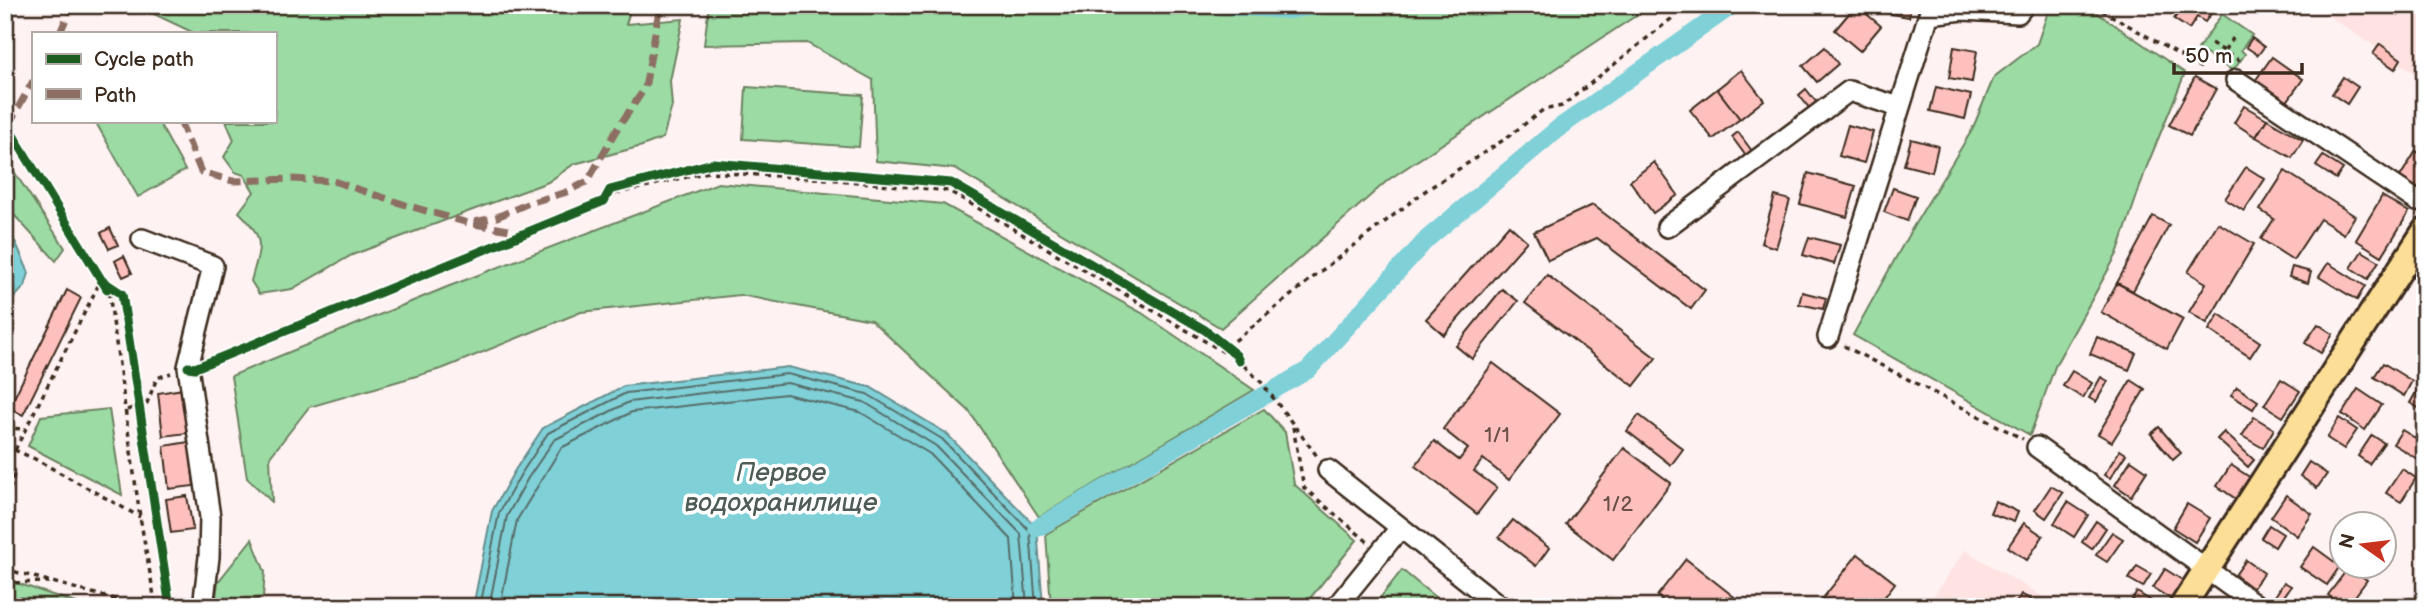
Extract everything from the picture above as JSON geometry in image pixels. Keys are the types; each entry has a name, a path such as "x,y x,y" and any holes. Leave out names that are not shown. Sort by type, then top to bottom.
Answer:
{"main road":[{"path":"2182,607 2425,230"}],"street":[{"path":"1828,337 1929,14 1963,10 2018,13 2024,5"},
{"path":"2238,71 2417,201 2425,201"},
{"path":"1667,227 1849,91 1899,107"},
{"path":"142,239 213,266 188,366 210,517 209,557 203,607"},
{"path":"2037,447 2259,607"},
{"path":"1328,470 1502,607"},
{"path":"1336,607 1400,528"}],"path":[{"path":"1227,347 1425,191 1505,139 1543,110 1562,106 1671,19 1679,5"},
{"path":"2092,5 2205,71"},
{"path":"2224,51 2233,38"},
{"path":"2211,43 2224,51 2238,71"},
{"path":"605,199 610,190 713,163 951,183 1205,330 1236,355 1239,361"},
{"path":"605,199 708,172 829,179 949,191 1239,361 1262,383 1328,470"},
{"path":"94,268 109,292 140,517 156,607"},
{"path":"102,280 122,294"},
{"path":"15,450 102,280"},
{"path":"1828,337 2037,447"},
{"path":"127,410 147,403 157,378 188,366"},
{"path":"138,393 141,419"},
{"path":"1292,425 1304,488 1368,542"},
{"path":"5,428 26,429"},
{"path":"5,446 35,458 140,517"},
{"path":"5,472 14,474 5,509"},
{"path":"5,569 120,604 143,607"},
{"path":"5,583 54,582"}],"shaded area":[{"path":"2312,5 2425,5 2425,80"},
{"path":"1965,550 2060,607 1926,607"}],"green space":[{"path":"135,5 632,5 626,24 683,19 670,81 672,106 663,138 574,164 548,182 352,255 292,289 259,294 251,281 259,244 254,229 239,212 254,192 244,175 235,172 224,157 234,140 226,122 276,122 276,32 192,32"},
{"path":"709,5 1652,5 1388,180 1221,328 955,169 876,161 873,80 807,43 704,45"},
{"path":"2050,6 2087,6 2185,73 2147,166 2117,254 2056,364 2030,435 1853,335 1910,232 1972,130 1994,77 2037,44"},
{"path":"2222,14 2252,35 2241,50 2245,54 2233,71 2198,49"},
{"path":"746,87 863,95 859,147 743,139"},
{"path":"96,122 159,122 185,170 138,197"},
{"path":"5,158 65,248 56,261 5,205"},
{"path":"718,183 943,204 1142,313 1254,390 1039,517 969,411 871,320 740,295 581,312 444,368 309,407 270,457 272,502 247,478 231,376 447,287"},
{"path":"109,409 122,495 28,446 41,416"},
{"path":"1264,409 1285,432 1294,484 1357,540 1303,607 1051,607 1046,534"},
{"path":"252,539 265,572 263,597 245,603 244,607 215,607 218,582"},
{"path":"1402,570 1447,607 1373,607"},
{"path":"5,579 88,607 5,607"}],"water":[{"path":"5,228 16,243 29,273 25,286 5,308"},
{"name":"Первое водохранилище","path":"788,367 870,387 946,433 1037,528 1043,607 473,607 492,511 543,428 624,386"}],"building":[{"path":"1856,5 1881,26 1860,51 1835,30"},
{"path":"1888,5 1911,6 1909,17 1886,13"},
{"path":"2184,5 2217,5 2205,22 2197,17 2189,29 2174,19"},
{"path":"2252,38 2264,47 2258,55 2246,47"},
{"path":"2380,44 2401,59 2395,69 2373,54"},
{"path":"1825,47 1838,64 1817,82 1803,66"},
{"path":"1954,47 1977,51 1972,82 1949,78"},
{"path":"2272,57 2303,79 2286,103 2255,81"},
{"path":"1741,70 1764,100 1740,119 1717,89"},
{"path":"2195,77 2216,89 2190,136 2169,125"},
{"path":"2343,77 2358,87 2347,104 2332,94"},
{"path":"1936,87 1971,95 1965,119 1930,111"},
{"path":"1717,89 1740,119 1713,139 1690,110"},
{"path":"1806,89 1817,103 1810,109 1799,95"},
{"path":"2244,106 2267,119 2256,137 2234,123"},
{"path":"2267,119 2303,140 2292,158 2256,137"},
{"path":"1848,125 1873,132 1864,163 1839,156"},
{"path":"1738,132 1752,151 1746,156 1732,137"},
{"path":"1911,139 1938,146 1932,172 1904,165"},
{"path":"2416,151 2425,157 2425,182 2418,192 2398,180"},
{"path":"2323,156 2343,169 2336,179 2316,166"},
{"path":"1654,162 1678,195 1653,213 1630,181"},
{"path":"2246,167 2265,179 2244,211 2225,199"},
{"path":"2285,171 2355,216 2344,234 2320,219 2293,260 2261,239 2274,219 2260,210"},
{"path":"1808,173 1856,186 1847,217 1800,204"},
{"path":"1893,188 1916,196 1907,221 1884,212"},
{"path":"1775,196 1790,200 1776,248 1761,243"},
{"path":"2382,196 2409,212 2382,256 2356,240"},
{"path":"1593,205 1705,290 1691,309 1597,238 1548,260 1534,232"},
{"path":"2153,216 2169,225 2133,291 2117,283"},
{"path":"2218,223 2254,244 2207,323 2189,312 2206,283 2188,272"},
{"path":"1509,225 1527,241 1444,335 1426,319"},
{"path":"110,228 118,245 109,249 101,233"},
{"path":"1809,237 1840,245 1834,264 1803,255"},
{"path":"2362,251 2379,261 2368,279 2351,268"},
{"path":"124,256 132,273 123,277 115,261"},
{"path":"2328,263 2365,286 2357,300 2319,277"},
{"path":"2292,267 2311,272 2308,283 2289,277"},
{"path":"1547,275 1656,358 1634,386 1525,303"},
{"path":"2117,283 2183,319 2167,349 2101,312"},
{"path":"1502,289 1518,301 1472,359 1456,346"},
{"path":"67,290 81,298 23,415 9,408"},
{"path":"1802,292 1826,298 1823,309 1799,304"},
{"path":"2219,314 2260,342 2250,357 2209,330"},
{"path":"2318,324 2333,334 2321,353 2305,343"},
{"path":"2097,337 2136,353 2129,370 2090,354"},
{"path":"1493,363 1560,414 1509,480 1483,459 1474,471 1497,488 1477,514 1415,466 1434,441 1459,460 1468,449 1443,429"},
{"path":"2383,363 2412,381 2404,396 2374,377"},
{"path":"2072,371 2092,383 2083,398 2063,386"},
{"path":"2101,377 2108,381 2096,402 2089,398"},
{"path":"2281,379 2300,391 2283,417 2264,405"},
{"path":"2131,380 2145,389 2112,442 2098,434"},
{"path":"2422,382 2425,384 2425,412 2410,403"},
{"path":"2237,387 2258,401 2253,409 2231,395"},
{"path":"183,389 188,433 163,436 158,393"},
{"path":"2358,389 2382,405 2365,430 2342,414"},
{"path":"1639,415 1683,449 1671,465 1627,431"},
{"path":"2254,417 2274,429 2263,448 2242,436"},
{"path":"2339,418 2357,430 2344,449 2327,438"},
{"path":"2159,427 2181,453 2173,460 2151,434"},
{"path":"2402,430 2425,444 2425,458 2422,462 2393,444"},
{"path":"2224,432 2254,460 2248,467 2217,439"},
{"path":"2372,435 2384,443 2369,464 2358,456"},
{"path":"189,442 194,486 169,489 164,446"},
{"path":"1624,448 1671,483 1613,560 1566,524"},
{"path":"2120,450 2126,454 2110,478 2104,475"},
{"path":"2131,460 2147,471 2131,496 2115,485"},
{"path":"2309,462 2327,474 2317,488 2300,476"},
{"path":"2231,465 2251,478 2236,499 2217,486"},
{"path":"2402,469 2416,478 2401,502 2386,493"},
{"path":"2051,486 2063,493 2046,518 2035,510"},
{"path":"2286,495 2312,514 2297,536 2271,517"},
{"path":"187,496 193,530 171,533 166,499"},
{"path":"1995,501 2018,512 2014,522 1990,513"},
{"path":"2068,502 2088,515 2074,537 2054,524"},
{"path":"2187,504 2210,518 2195,542 2173,528"},
{"path":"1513,520 1549,548 1536,566 1499,537"},
{"path":"2096,521 2106,528 2092,549 2082,542"},
{"path":"2024,523 2043,536 2027,560 2008,547"},
{"path":"2269,525 2283,534 2275,547 2261,538"},
{"path":"2112,532 2123,539 2107,562 2096,555"},
{"path":"2314,547 2328,557 2328,580 2330,580 2327,585 2300,567"},
{"path":"1858,554 1895,583 1877,607 1816,607"},
{"path":"1686,559 1747,607 1671,607 1657,596"},
{"path":"2246,560 2264,573 2252,589 2235,575"},
{"path":"2137,566 2151,574 2143,587 2129,579"},
{"path":"2165,569 2187,583 2176,602 2153,588"},
{"path":"2339,580 2367,580 2347,607 2343,607 2328,595"},
{"path":"2284,582 2291,586 2278,605 2272,601"},
{"path":"2137,592 2161,607 2128,607"},
{"path":"2021,594 2044,607 2014,607"}],"waterway":[{"path":"1213,5 1288,10 1323,5"},
{"path":"1037,528 1308,370 1427,239 1560,127 1733,5"}],"marked path":[{"path":"60,32 72,5"},
{"path":"475,222 564,193 588,181 615,132 645,88 660,5"},
{"path":"8,126 32,83"},
{"path":"180,122 201,172 233,181 333,181 468,223 515,231"}],"cycle path":[{"path":"5,122 107,289"},
{"path":"188,367 195,368 604,201 610,190 713,163 951,183 1205,330 1236,355 1239,361"},
{"path":"101,280 122,294 170,607"}]}
